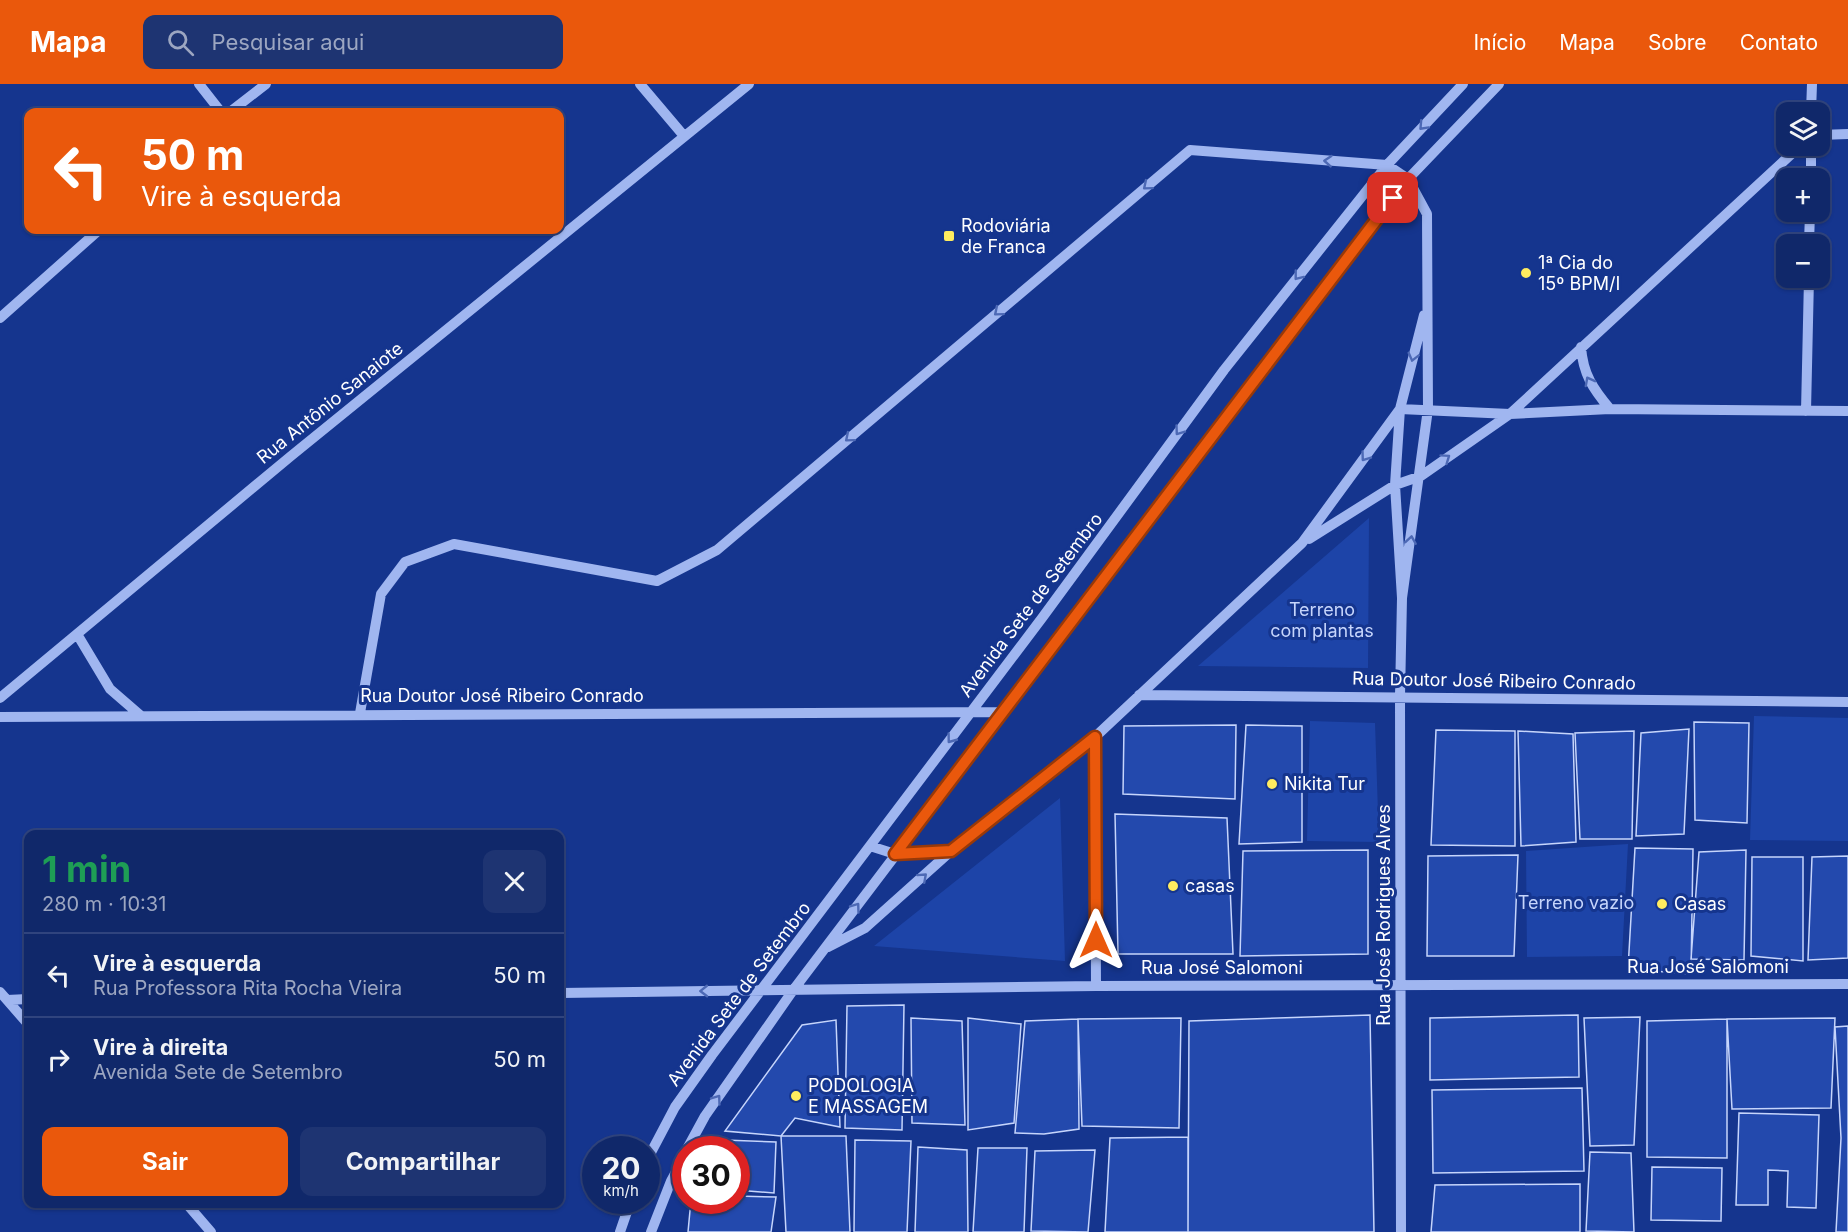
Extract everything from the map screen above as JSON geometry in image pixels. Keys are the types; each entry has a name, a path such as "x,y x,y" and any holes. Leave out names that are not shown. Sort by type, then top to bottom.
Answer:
{"street":[{"path":"199,84 218,108"},
{"path":"235,108 266,84"},
{"path":"640,84 684,136"},
{"name":"Rua Antônio Sanaiote","path":"564,234 749,84"},
{"name":"Avenida Sete de Setembro","path":"660,1136 675,1107 973,711 1224,370 1387,165 1463,84"},
{"path":"694,1136 705,1116 794,989 1407,179 1499,84"},
{"path":"1811,102 1812,84"},
{"path":"1830,135 1848,134"},
{"path":"360,713 381,594 405,562 454,544 657,581 717,550 1190,150 1387,165"},
{"path":"1302,543 1395,485 1421,476 1510,414 1789,156"},
{"name":"Rua José Rodrigues Alves","path":"1387,165 1407,179 1427,214 1428,409 1421,476 1402,598"},
{"path":"2,314 94,234"},
{"name":"Rua Antônio Sanaiote","path":"0,698 291,456 564,234"},
{"path":"1806,411 1809,288"},
{"name":"Rua José Rodrigues Alves","path":"1401,1232 1400,696 1402,598 1395,485 1400,409 1427,300"},
{"path":"1581,347 1583,367 1591,387 1610,410"},
{"path":"826,948 865,928 951,851 1095,737 1302,543 1400,409 1510,414 1610,410 1848,411"},
{"path":"77,634 110,688 140,716"},
{"name":"Rua Doutor José Ribeiro Conrado","path":"1139,695 1848,702"},
{"name":"Rua Doutor José Ribeiro Conrado","path":"0,717 360,713 1004,712"},
{"path":"1095,737 1096,986"},
{"path":"870,846 895,854 951,851"},
{"name":"Rua José Salomoni","path":"564,993 1096,986 1848,984"},
{"path":"3,996 24,999"},
{"path":"3,996 24,1020"},
{"path":"651,1232 672,1179"},
{"path":"190,1208 211,1232"},
{"path":"620,1232 627,1214"}],"green space":[{"name":"Terreno com plantas","path":"1369,518 1368,668 1198,666"},
{"path":"1754,716 1848,718 1848,841 1750,840"},
{"path":"1310,721 1375,723 1379,842 1307,841"},
{"path":"1060,798 1065,961 874,946"},
{"name":"Terreno vazio","path":"1628,844 1622,956 1527,957 1526,851"}],"building":[{"path":"1694,722 1749,723 1747,823 1695,820"},
{"path":"1236,725 1235,799 1123,794 1124,726"},
{"name":"Nikita Tur","path":"1246,725 1302,726 1302,842 1239,844"},
{"path":"1689,729 1684,834 1636,836 1641,733"},
{"path":"1436,730 1515,731 1515,846 1431,845"},
{"path":"1518,731 1573,734 1576,842 1521,846"},
{"path":"1634,731 1632,839 1580,839 1575,733"},
{"name":"casas","path":"1115,814 1227,818 1233,954 1118,954"},
{"name":"Casas","path":"1635,848 1693,849 1691,974 1628,969"},
{"name":"casas","path":"1368,850 1368,954 1240,956 1243,851"},
{"name":"Casas","path":"1746,850 1744,960 1691,959 1699,852"},
{"path":"1518,855 1514,956 1427,956 1428,856"},
{"path":"1848,856 1848,958 1808,960 1812,857"},
{"name":"Casas","path":"1752,857 1803,857 1803,961 1751,956"},
{"path":"904,1005 902,1130 845,1128 847,1006"},
{"path":"1370,1015 1374,1232 1188,1232 1189,1021"},
{"path":"1578,1015 1579,1077 1430,1080 1430,1018"},
{"path":"1640,1017 1634,1145 1590,1146 1584,1018"},
{"path":"911,1018 962,1021 965,1125 912,1123"},
{"path":"968,1018 1021,1024 1014,1123 968,1130"},
{"path":"1181,1018 1179,1128 1082,1126 1078,1019"},
{"path":"1835,1018 1831,1108 1732,1109 1727,1019"},
{"path":"1078,1019 1079,1129 1044,1134 1015,1133 1025,1021"},
{"path":"1727,1019 1727,1158 1647,1157 1647,1021"},
{"name":"PODOLOGIA E MASSAGEM","path":"836,1020 840,1127 795,1118 781,1136 725,1131 802,1025"},
{"path":"1848,1026 1848,1232 1836,1232 1841,1138 1835,1027"},
{"path":"1582,1088 1584,1171 1433,1173 1432,1090"},
{"path":"1739,1113 1819,1115 1816,1208 1787,1207 1788,1171 1768,1170 1768,1205 1736,1205"},
{"path":"781,1136 846,1136 850,1232 786,1232"},
{"path":"1188,1137 1188,1232 1105,1232 1110,1138"},
{"path":"855,1140 911,1141 907,1232 854,1232"},
{"path":"750,1141 776,1142 774,1193 750,1191"},
{"path":"918,1147 967,1150 968,1232 915,1232"},
{"path":"978,1148 1027,1148 1024,1232 973,1232"},
{"path":"1095,1150 1088,1232 1031,1231 1035,1151"},
{"path":"1590,1152 1631,1153 1634,1232 1586,1231"},
{"path":"1652,1167 1722,1168 1721,1221 1651,1220"},
{"path":"1580,1184 1580,1232 1431,1232 1435,1185"},
{"path":"750,1196 776,1197 771,1232 688,1232 690,1214 750,1214"}],"place":[{"name":"Rodoviária de Franca","path":"949,236"},
{"name":"1ª Cia do 15º BPM/I","path":"1526,273"},
{"name":"Nikita Tur","path":"1272,784"},
{"name":"casas","path":"1173,886"},
{"name":"Casas","path":"1662,904"},
{"name":"PODOLOGIA E MASSAGEM","path":"796,1096"}],"route":[{"path":"1096,940 1095,737 951,851 895,854 1393,198"}]}
